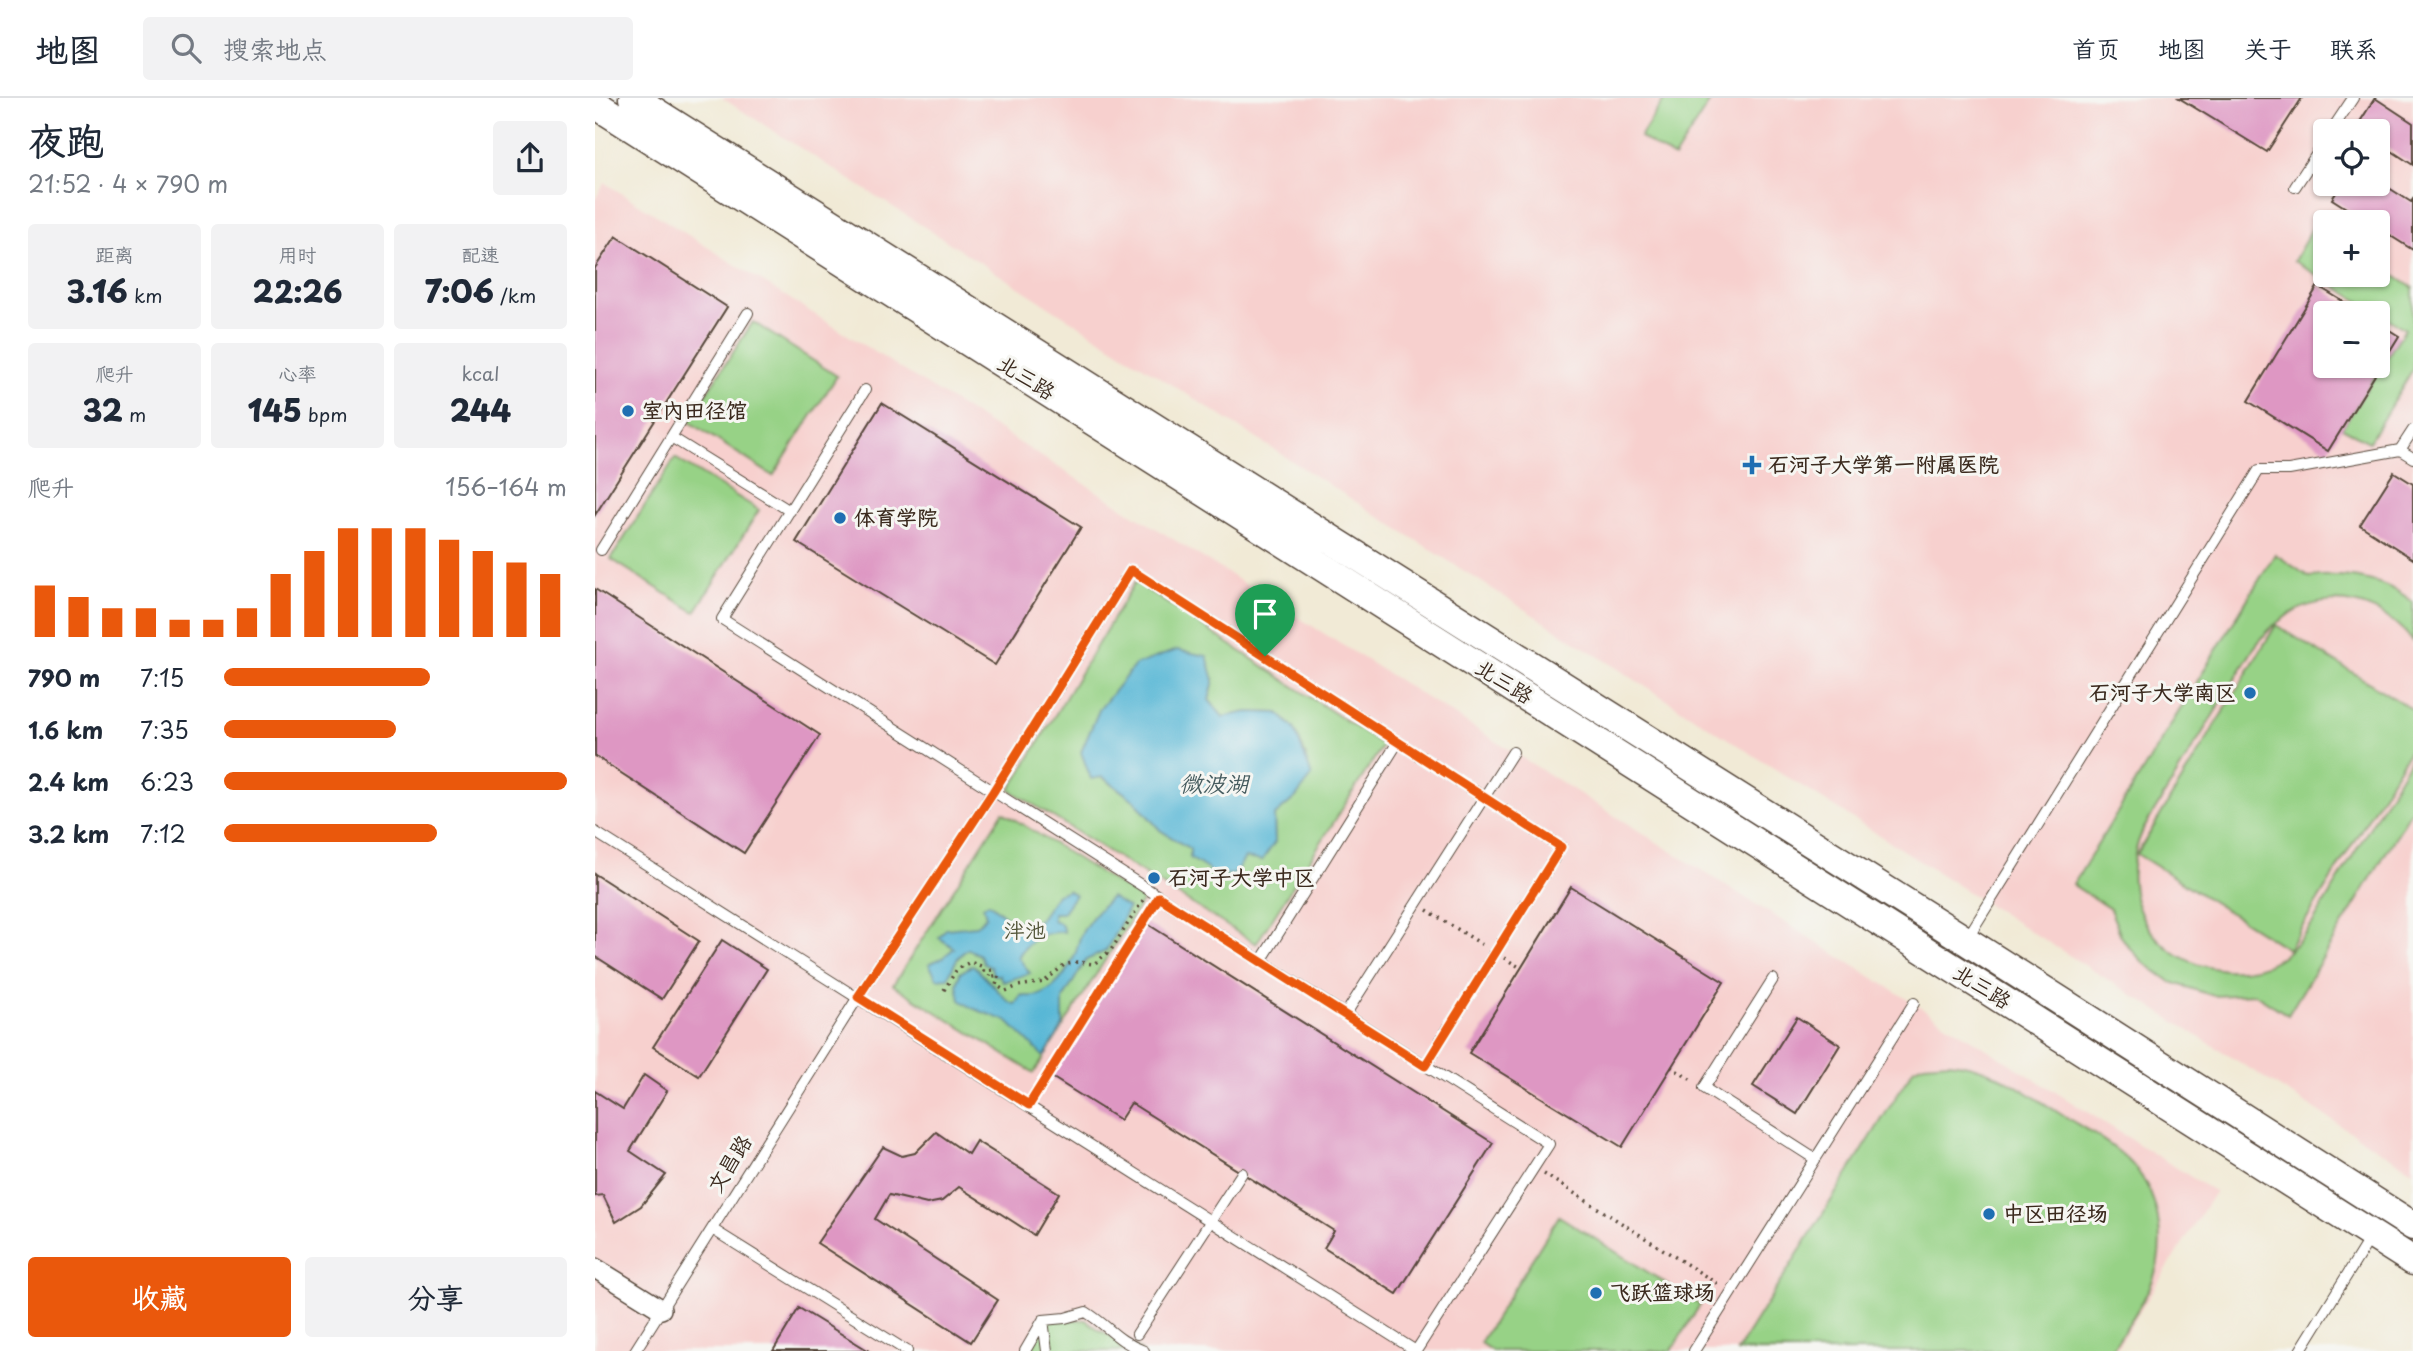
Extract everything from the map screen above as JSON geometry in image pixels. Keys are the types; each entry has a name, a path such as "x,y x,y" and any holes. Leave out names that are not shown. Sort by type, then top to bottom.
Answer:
{"main road":[{"name":"北三路","path":"633,98 2413,1226"},
{"name":"北三路","path":"600,107 2413,1261"}],"street":[{"path":"595,1268 661,1309"}],"lane":[{"path":"2339,119 2353,98"},
{"path":"2295,187 2313,160"},
{"path":"601,550 748,313"},
{"path":"595,832 1416,1351 1549,1144 722,619 865,390"},
{"path":"2400,450 2413,430"},
{"path":"671,437 790,510"},
{"path":"1965,940 2259,470 2289,470 2400,450 2413,458"},
{"name":"文昌路","path":"635,1351 858,997 993,792 1131,570 1398,742"},
{"path":"1261,961 1398,742 1484,797 1561,847 1425,1066"},
{"path":"1345,1015 1513,752"},
{"path":"1773,979 1704,1088 1815,1159"},
{"path":"1694,1351 1914,1003"},
{"path":"1137,1334 1242,1173"},
{"path":"712,1229 907,1351"},
{"path":"2300,1351 2371,1235"},
{"path":"1043,1320 1086,1312 1103,1322 1109,1332 1124,1344 1144,1351"},
{"path":"1025,1351 1043,1320"},
{"path":"1043,1320 1047,1351"}],"path":[{"path":"944,990 957,969 970,962 981,966 984,971 992,970 989,977 999,975 996,985 1006,991 1044,982 1065,965 1077,961 1094,964 1111,950 1154,894"},
{"path":"1029,1105 1154,894"},
{"path":"1416,903 1495,953"},
{"path":"1671,1067 1704,1088"},
{"path":"1534,1168 1731,1292"}],"shaded area":[{"name":"石河子大学第一附属医院","path":"722,98 2413,98 2413,1171 1987,904"},
{"name":"石河子大学中区","path":"605,183 2215,1192 2115,1351 595,1351 595,199"}],"green space":[{"path":"1665,98 1712,98 1674,158 1640,137"},
{"path":"2313,227 2313,273 2294,261"},
{"path":"2390,273 2413,288 2413,369 2369,442 2342,428 2374,378 2390,378 2390,353 2405,329 2390,320 2390,301 2359,301 2336,287 2390,287"},
{"path":"753,322 837,376 773,476 688,421"},
{"path":"675,458 759,510 695,612 611,559"},
{"path":"2275,554 2309,577 2364,579 2390,587 2402,594 2413,602 2413,641 2395,623 2375,610 2353,603 2332,601 2310,605 2290,614 2271,628 2254,648 2143,830 2135,855 2133,879 2136,902 2145,923 2159,941 2178,955 2200,965 2226,970 2251,969 2269,964 2290,949 2312,924 2413,755 2413,808 2288,1015 2255,994 2214,996 2171,982 2144,963 2129,947 2121,936 2110,909 2073,885"},
{"path":"1135,582 1383,745 1256,944 1010,790","holes":["1214,680 1209,700 1223,717 1248,712 1278,713 1294,728 1306,756 1296,797 1274,816 1275,842 1245,858 1190,849 1160,830 1135,801 1102,777"]},
{"path":"2276,625 2413,710 2413,745 2288,949 2137,854"},
{"name":"泮池","path":"1003,812 1143,900 1034,1073 893,985"},
{"name":"中区田径场","path":"1949,1062 1979,1068 2020,1088 2119,1151 2138,1171 2147,1186 2154,1202 2160,1236 2156,1271 2142,1303 2111,1351 1737,1351 1914,1068 1924,1064"},
{"name":"飞跃篮球场","path":"1559,1216 1700,1305 1671,1351 1492,1351 1480,1343"},
{"path":"1043,1320 1087,1320 1099,1330 1142,1351 1025,1351"}],"water":[{"name":"微波湖","path":"1177,650 1207,656 1214,680 1209,700 1223,717 1248,712 1278,713 1294,728 1312,776 1296,797 1274,816 1275,842 1262,861 1245,858 1233,875 1215,874 1190,858 1190,849 1160,830 1135,801 1103,777 1091,779 1081,752 1099,710 1135,665"},
{"path":"1068,890 1075,895 1062,913 1053,913 1053,920 1061,924 1064,932 1037,937 1018,957 1030,973 1003,982 999,975 993,975 991,967 984,964 980,955 968,949 958,958 948,978 937,979 929,964 944,957 954,948 939,938 946,929 976,926 986,916 983,906 989,903 1006,917 1027,924 1039,920 1057,894"},
{"path":"1111,897 1128,908 1106,951 1086,960 1063,999 1063,1026 1044,1057 1007,1021 972,1008 960,1000 957,985 960,973 973,965 1009,1002 1015,1004 1021,995 1039,995 1046,992 1065,973 1086,926"}],"building":[{"path":"2179,98 2302,98 2267,152"},
{"path":"2375,98 2413,123 2413,165 2390,150 2390,119 2362,119"},
{"path":"2390,189 2411,202 2413,199 2413,250 2390,236 2390,210 2349,210 2332,199 2334,196 2390,196"},
{"name":"室内田径馆","path":"616,236 727,307 595,515 595,268"},
{"path":"2317,287 2342,301 2313,301 2313,378 2373,378 2328,451 2248,401"},
{"path":"2390,330 2399,336 2390,351"},
{"path":"882,403 1081,527 995,665 796,542"},
{"path":"2394,472 2413,484 2413,559 2360,525"},
{"path":"595,589 820,735 744,853 595,756"},
{"path":"595,874 699,941 662,999 595,956"},
{"path":"1571,887 1724,982 1622,1147 1469,1053"},
{"path":"1146,923 1493,1143 1397,1294 1324,1248 1334,1231 1131,1103 1120,1120 1050,1076"},
{"path":"722,940 767,969 699,1076 653,1047"},
{"path":"1797,1017 1840,1045 1797,1114 1753,1086"},
{"path":"644,1075 667,1091 630,1151 666,1175 641,1206 616,1222 603,1195 595,1196 595,1091 623,1109"},
{"path":"936,1132 968,1154 976,1141 1059,1193 1034,1235 959,1187 942,1201 927,1204 889,1195 875,1219 998,1300 971,1342 817,1243 883,1147 902,1156 915,1153"},
{"path":"799,1308 869,1351 773,1351"}],"place":[{"name":"室内田径馆","path":"628,411"},
{"name":"石河子大学第一附属医院","path":"1752,465"},
{"name":"体育学院","path":"840,518"},
{"name":"石河子大学南区","path":"2250,693"},
{"name":"石河子大学中区","path":"1154,878"},
{"name":"中区田径场","path":"1989,1214"},
{"name":"飞跃篮球场","path":"1596,1293"}],"route":[{"path":"1131,570 1265,656 1561,847 1425,1066 1159,897 1029,1105 858,997 993,792 1131,570"}]}
